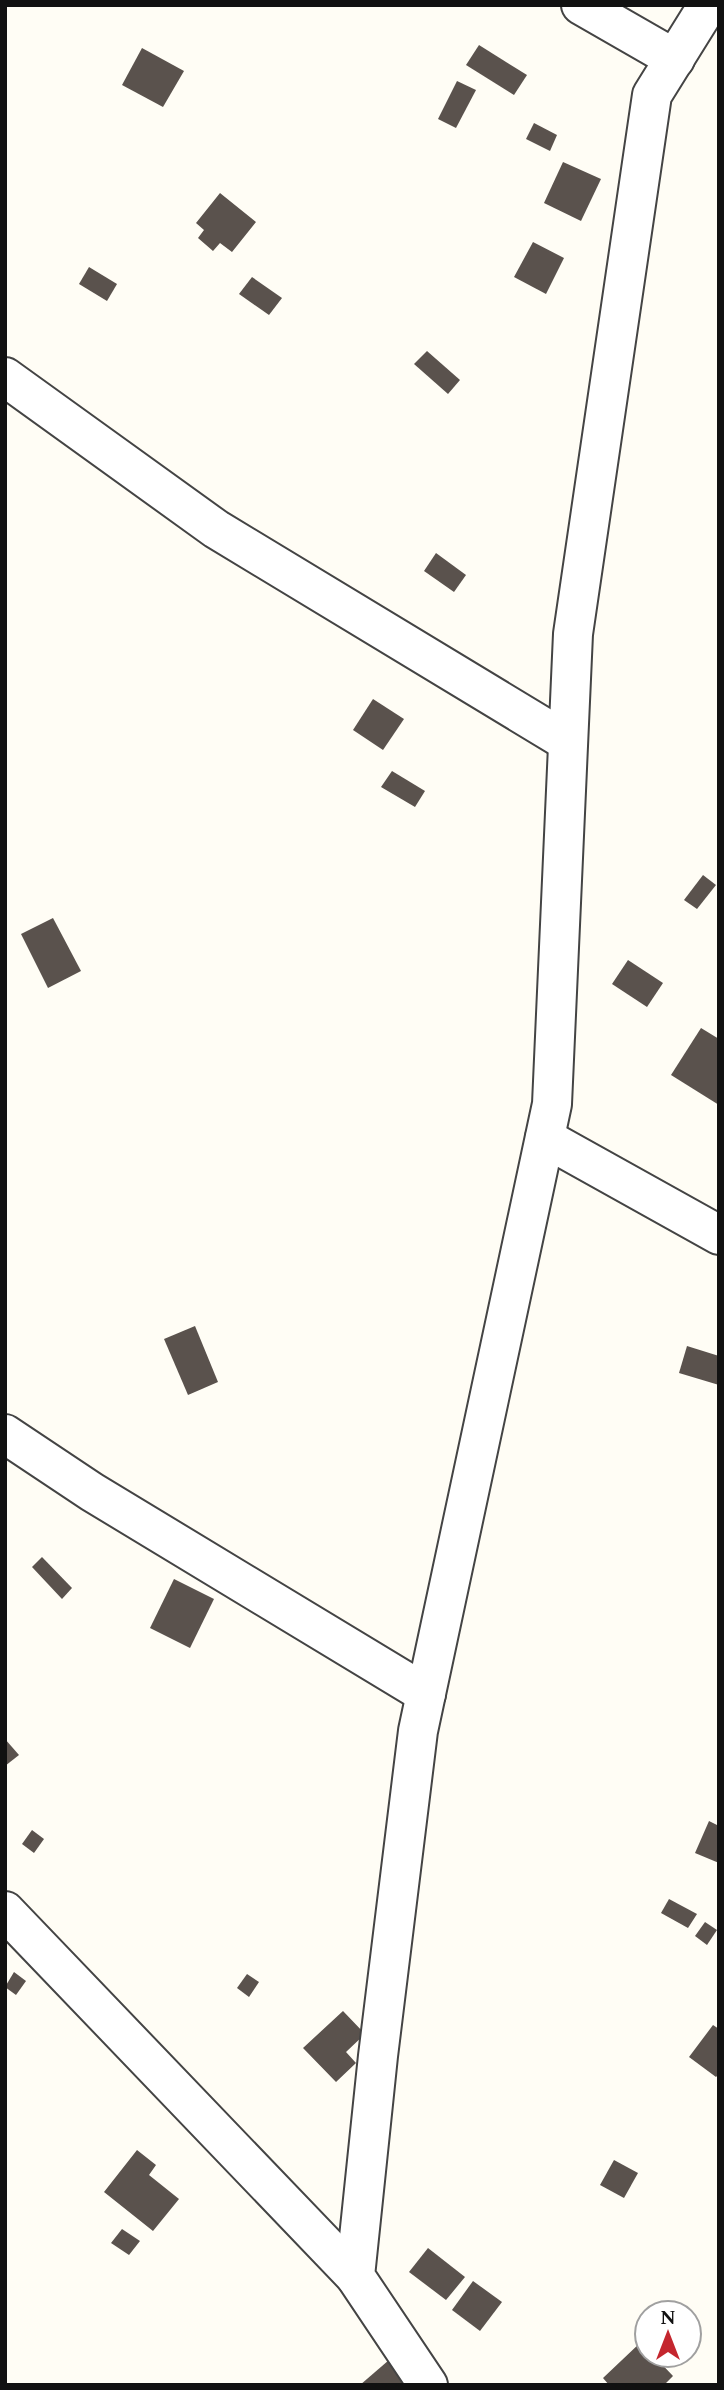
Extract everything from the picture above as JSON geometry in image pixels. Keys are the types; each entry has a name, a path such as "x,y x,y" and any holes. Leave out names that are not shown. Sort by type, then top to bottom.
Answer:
{"street":[{"path":"581,5 675,59"},
{"path":"355,2276 377,2056 418,1731 552,1104 573,634 652,95 708,5"},
{"path":"5,377 216,529 568,742"},
{"path":"545,1138 719,1235"},
{"path":"5,1434 92,1492 426,1694"},
{"path":"5,1911 355,2276 428,2385"}],"building":[{"path":"479,45 527,75 514,95 466,65"},
{"path":"142,48 184,71 163,107 122,85"},
{"path":"457,81 476,90 456,128 438,119"},
{"path":"534,123 557,135 550,151 526,139"},
{"path":"563,162 601,179 581,221 544,203"},
{"path":"220,193 256,222 232,252 220,243 213,251 198,238 204,230 196,223"},
{"path":"533,242 564,258 546,294 514,277"},
{"path":"89,267 117,284 107,301 79,284"},
{"path":"252,277 282,298 269,315 239,294"},
{"path":"427,351 460,380 448,394 414,364"},
{"path":"436,553 466,575 454,592 424,571"},
{"path":"373,699 404,719 383,750 353,730"},
{"path":"392,771 425,791 415,807 381,787"},
{"path":"703,875 716,885 697,909 684,900"},
{"path":"53,918 81,971 48,988 21,934"},
{"path":"628,960 663,983 647,1007 612,984"},
{"path":"701,1028 719,1039 719,1105 671,1075"},
{"path":"195,1326 218,1382 188,1395 164,1339"},
{"path":"687,1346 719,1356 719,1385 679,1373"},
{"path":"42,1557 72,1588 62,1599 32,1567"},
{"path":"174,1579 214,1599 190,1648 150,1628"},
{"path":"5,1739 19,1755 5,1766"},
{"path":"709,1821 719,1826 719,1863 695,1853"},
{"path":"32,1830 44,1839 34,1853 22,1844"},
{"path":"669,1899 697,1914 688,1928 661,1913"},
{"path":"705,1922 717,1930 707,1945 695,1936"},
{"path":"14,1972 26,1981 16,1995 5,1987"},
{"path":"247,1974 259,1982 249,1997 237,1988"},
{"path":"343,2011 365,2034 346,2052 356,2063 336,2082 303,2048"},
{"path":"713,2025 719,2029 719,2074 716,2077 689,2057"},
{"path":"137,2150 156,2165 149,2175 179,2199 153,2231 104,2192"},
{"path":"614,2160 638,2173 624,2198 600,2185"},
{"path":"122,2229 140,2241 129,2255 111,2243"},
{"path":"428,2248 465,2277 446,2300 409,2272"},
{"path":"473,2281 502,2302 480,2331 452,2310"},
{"path":"633,2350 633,2369 666,2369 673,2376 664,2385 609,2385 603,2378"},
{"path":"389,2360 411,2385 360,2385"}]}
